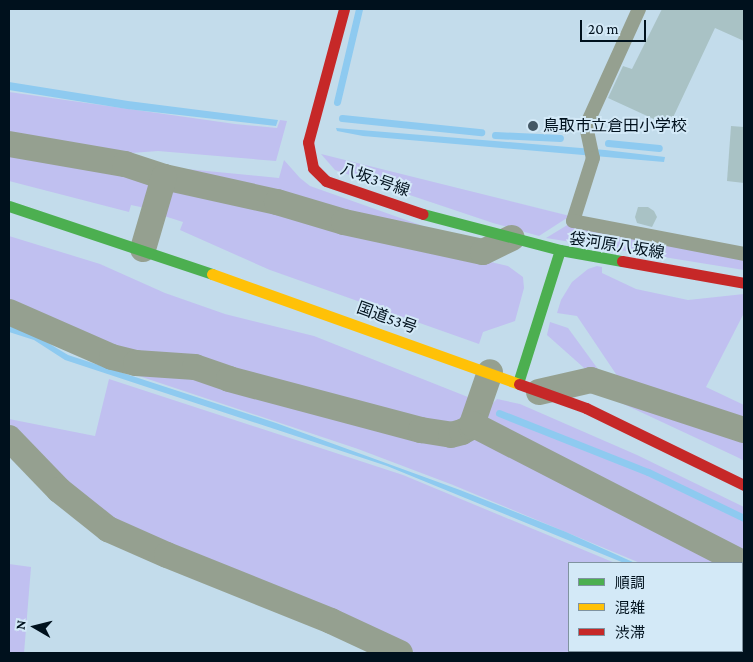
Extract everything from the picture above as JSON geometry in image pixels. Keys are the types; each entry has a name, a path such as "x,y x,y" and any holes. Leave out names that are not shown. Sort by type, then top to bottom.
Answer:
{"main road":[{"name":"八坂3号線","path":"344,9 308,142 313,168 326,181 439,219 560,250"},
{"name":"国道53号","path":"9,206 143,249 586,408 744,485"},
{"name":"袋河原八坂線","path":"528,387 560,250 744,283"}],"street":[{"path":"9,144 125,164 164,177 277,202 344,222 483,252 512,238"},
{"path":"143,249 164,177"},
{"path":"9,312 70,341 112,357 136,363 195,367 229,379 451,435 462,432 472,424 490,372"},
{"path":"528,387 591,380 744,430"},
{"path":"472,424 740,562"},
{"path":"9,438 59,490 108,529 167,555 332,621 400,653"}],"lane":[{"path":"639,9 586,126 594,158 573,221 744,254"}],"shaded area":[{"path":"9,82 128,101 278,120 276,126 127,109 9,90"},
{"path":"9,92 235,124 277,128 280,120 287,121 276,161 158,151 131,153 9,137"},
{"path":"336,128 605,150 665,157 664,162 363,136 337,131"},
{"path":"9,150 155,181 150,209 131,205 129,212 9,181"},
{"path":"321,154 570,216 539,236 493,223 335,170"},
{"path":"284,160 310,186 474,244 176,168 279,178"},
{"path":"164,187 508,266 523,277 524,288 515,321 483,332 479,344 270,270 180,230 183,222 161,215"},
{"path":"569,224 744,258 744,270 546,238"},
{"path":"9,236 100,264 165,293 225,314 314,336 473,399 460,427 154,361 9,307"},
{"path":"597,266 602,267 602,273 636,289 688,300 744,294 744,313 706,387 744,405 744,423 624,386 577,316 557,313 561,300 572,282 588,269"},
{"path":"550,322 568,328 603,376 592,375 547,335"},
{"path":"9,326 35,335 68,355 276,423 460,490 566,532 633,562 622,562 387,466 65,360 34,340 9,332"},
{"path":"70,353 472,437 717,562 638,562 453,485 358,449"},
{"path":"109,379 403,475 613,562 568,562 568,652 652,652 416,653 323,608 108,520 9,431 9,419 95,436"},
{"path":"587,387 744,437 744,461 739,458"},
{"path":"497,399 520,404 637,455 744,507 744,552 486,417"},
{"path":"9,564 31,567 24,653 9,653"}],"building":[{"path":"662,9 744,9 744,41 715,28 669,126 608,98 623,66 632,69"},
{"path":"731,126 744,127 744,183 727,181"},
{"path":"638,207 648,207 654,211 657,217 652,227 637,223 635,217"}],"waterway":[{"path":"337,102 359,9"},
{"path":"342,118 481,132"},
{"path":"495,135 560,138"},
{"path":"608,143 659,148"},
{"path":"499,413 648,472 744,518"}],"traffic: fast":[{"path":"9,206 212,274"},
{"path":"423,214 560,250 622,261"},
{"path":"518,383 560,250"}],"traffic: slow":[{"path":"212,274 519,384"}],"traffic: jam":[{"path":"344,9 308,142 313,168 326,181 423,214"},
{"path":"622,261 744,283"},
{"path":"519,384 586,408 744,485"}],"place":[{"name":"鳥取市立倉田小学校","path":"533,126"}]}
